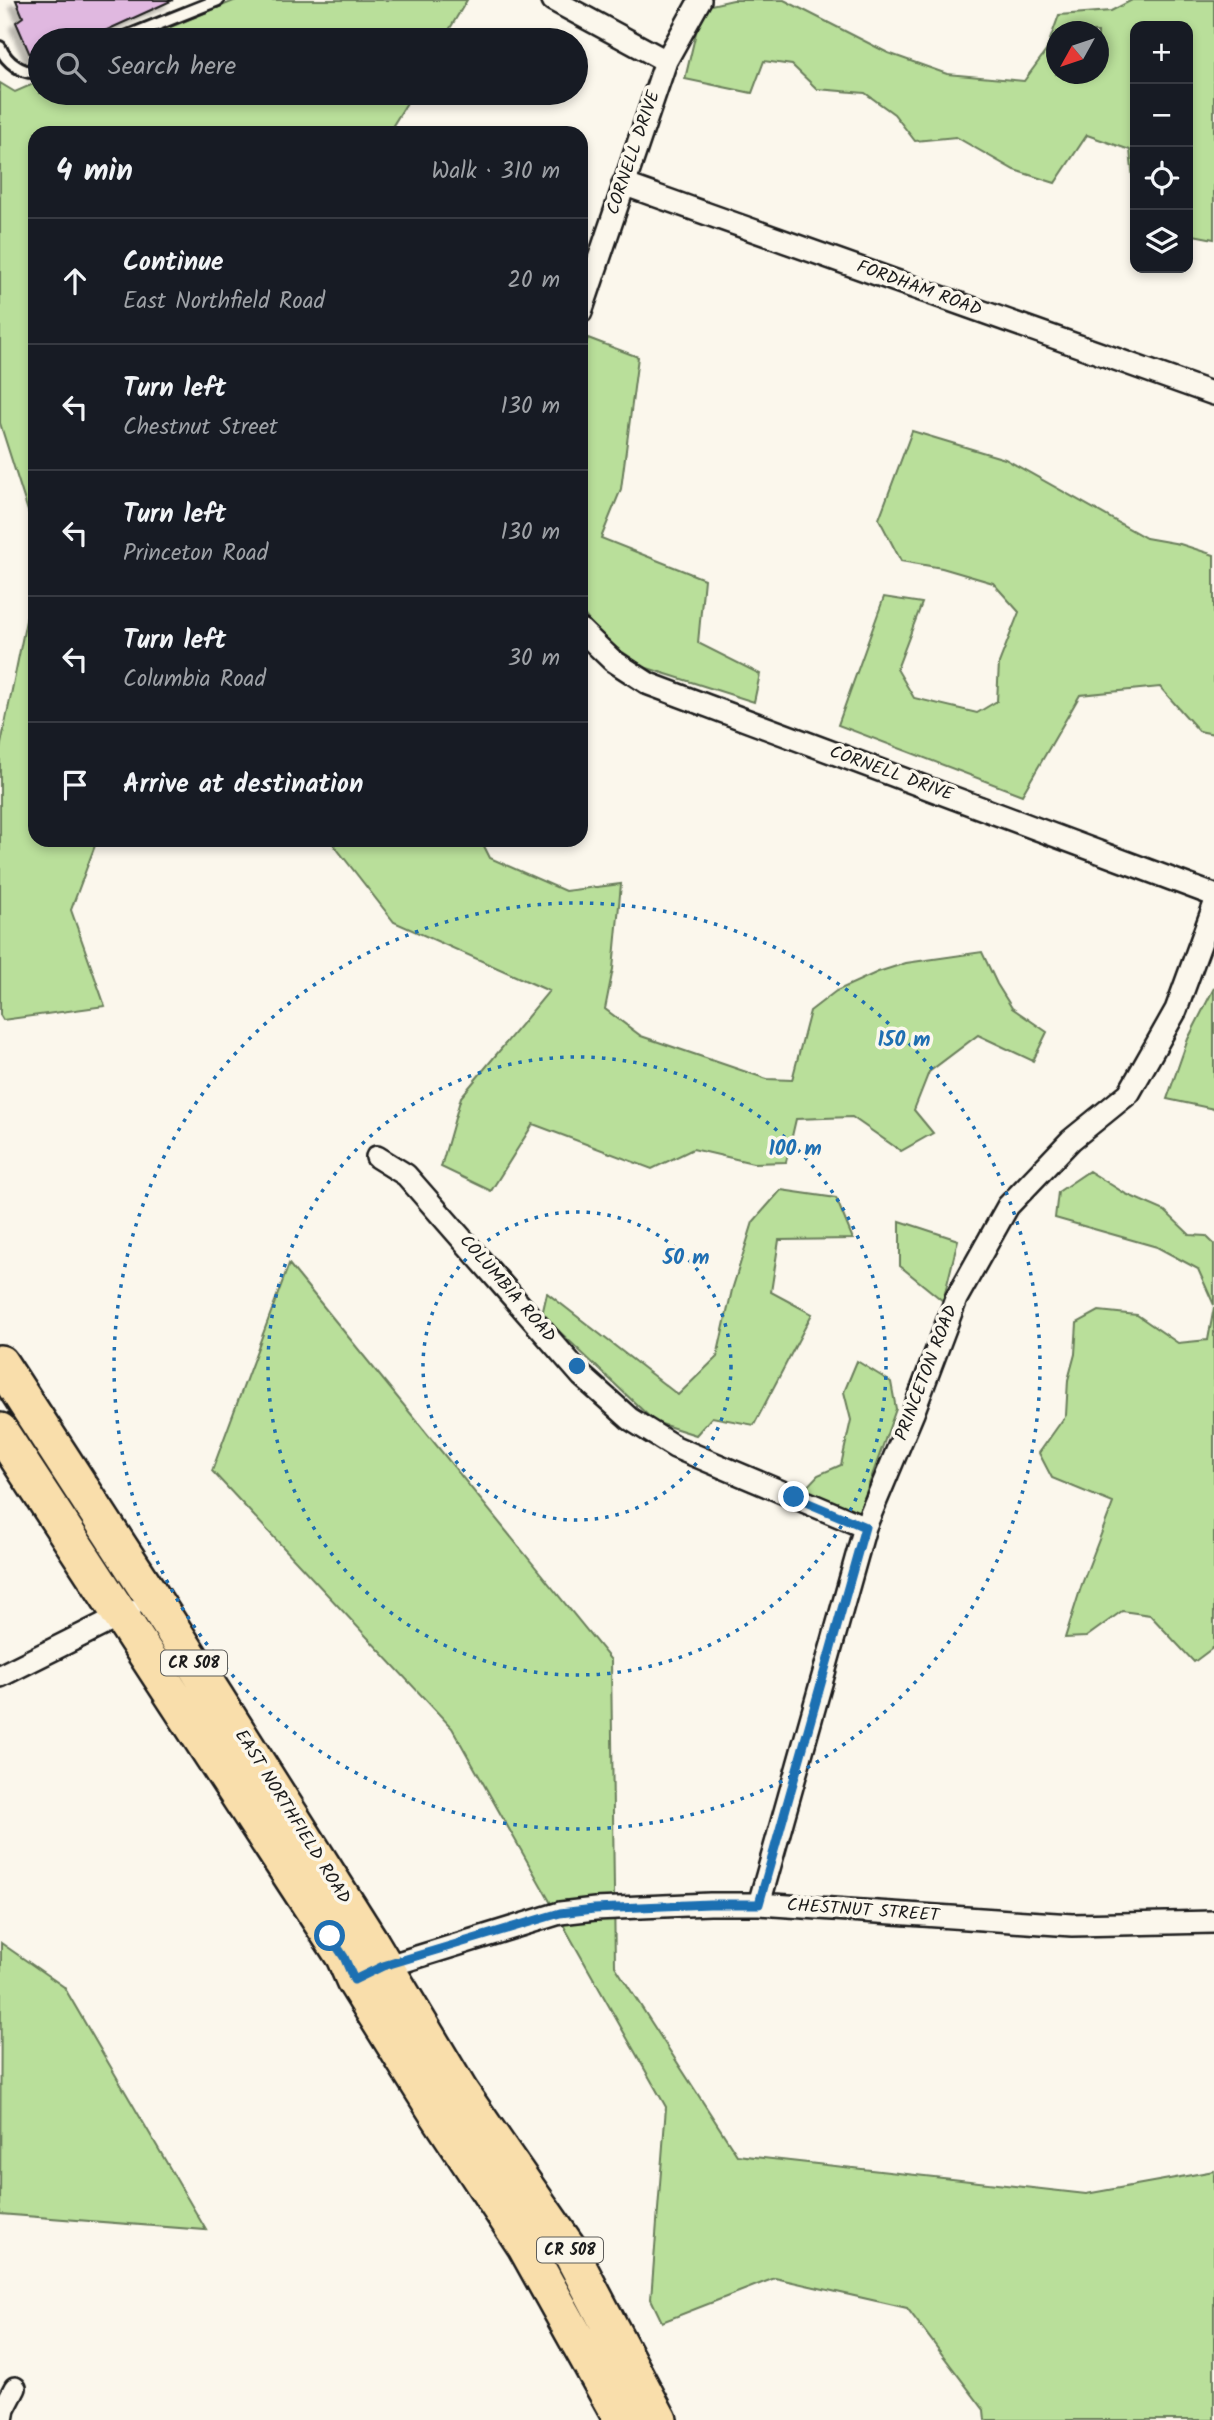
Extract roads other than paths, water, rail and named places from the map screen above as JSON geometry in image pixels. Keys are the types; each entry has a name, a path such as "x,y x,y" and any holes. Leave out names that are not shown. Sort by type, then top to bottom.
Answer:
{"main road":[{"name":"EAST NORTHFIELD ROAD","path":"0,1363 363,1930 369,1973"},
{"name":"EAST NORTHFIELD ROAD","path":"0,1431 344,1957 369,1973 461,2093 569,2249 631,2414"}],"street":[{"path":"553,0 666,61"},
{"name":"CORNELL DRIVE","path":"588,291 666,61 700,0"},
{"name":"FORDHAM ROAD","path":"623,184 1214,394"},
{"name":"CORNELL DRIVE","path":"588,637 612,660 649,684 1214,895"},
{"name":"PRINCETON ROAD","path":"759,1904 865,1527 913,1413 956,1299 1008,1206 1071,1140 1129,1093 1177,1010 1214,906"},
{"name":"COLUMBIA ROAD","path":"377,1157 407,1175 582,1376 631,1419 675,1447 865,1527"},
{"path":"0,1676 121,1617 152,1597"},
{"name":"CHESTNUT STREET","path":"369,1973 560,1913 594,1909 759,1904 1072,1924 1214,1922"},
{"path":"2,2420 4,2409 15,2388"}],"lane":[{"path":"148,28 218,0"},
{"path":"0,47 17,68 28,71"}]}
